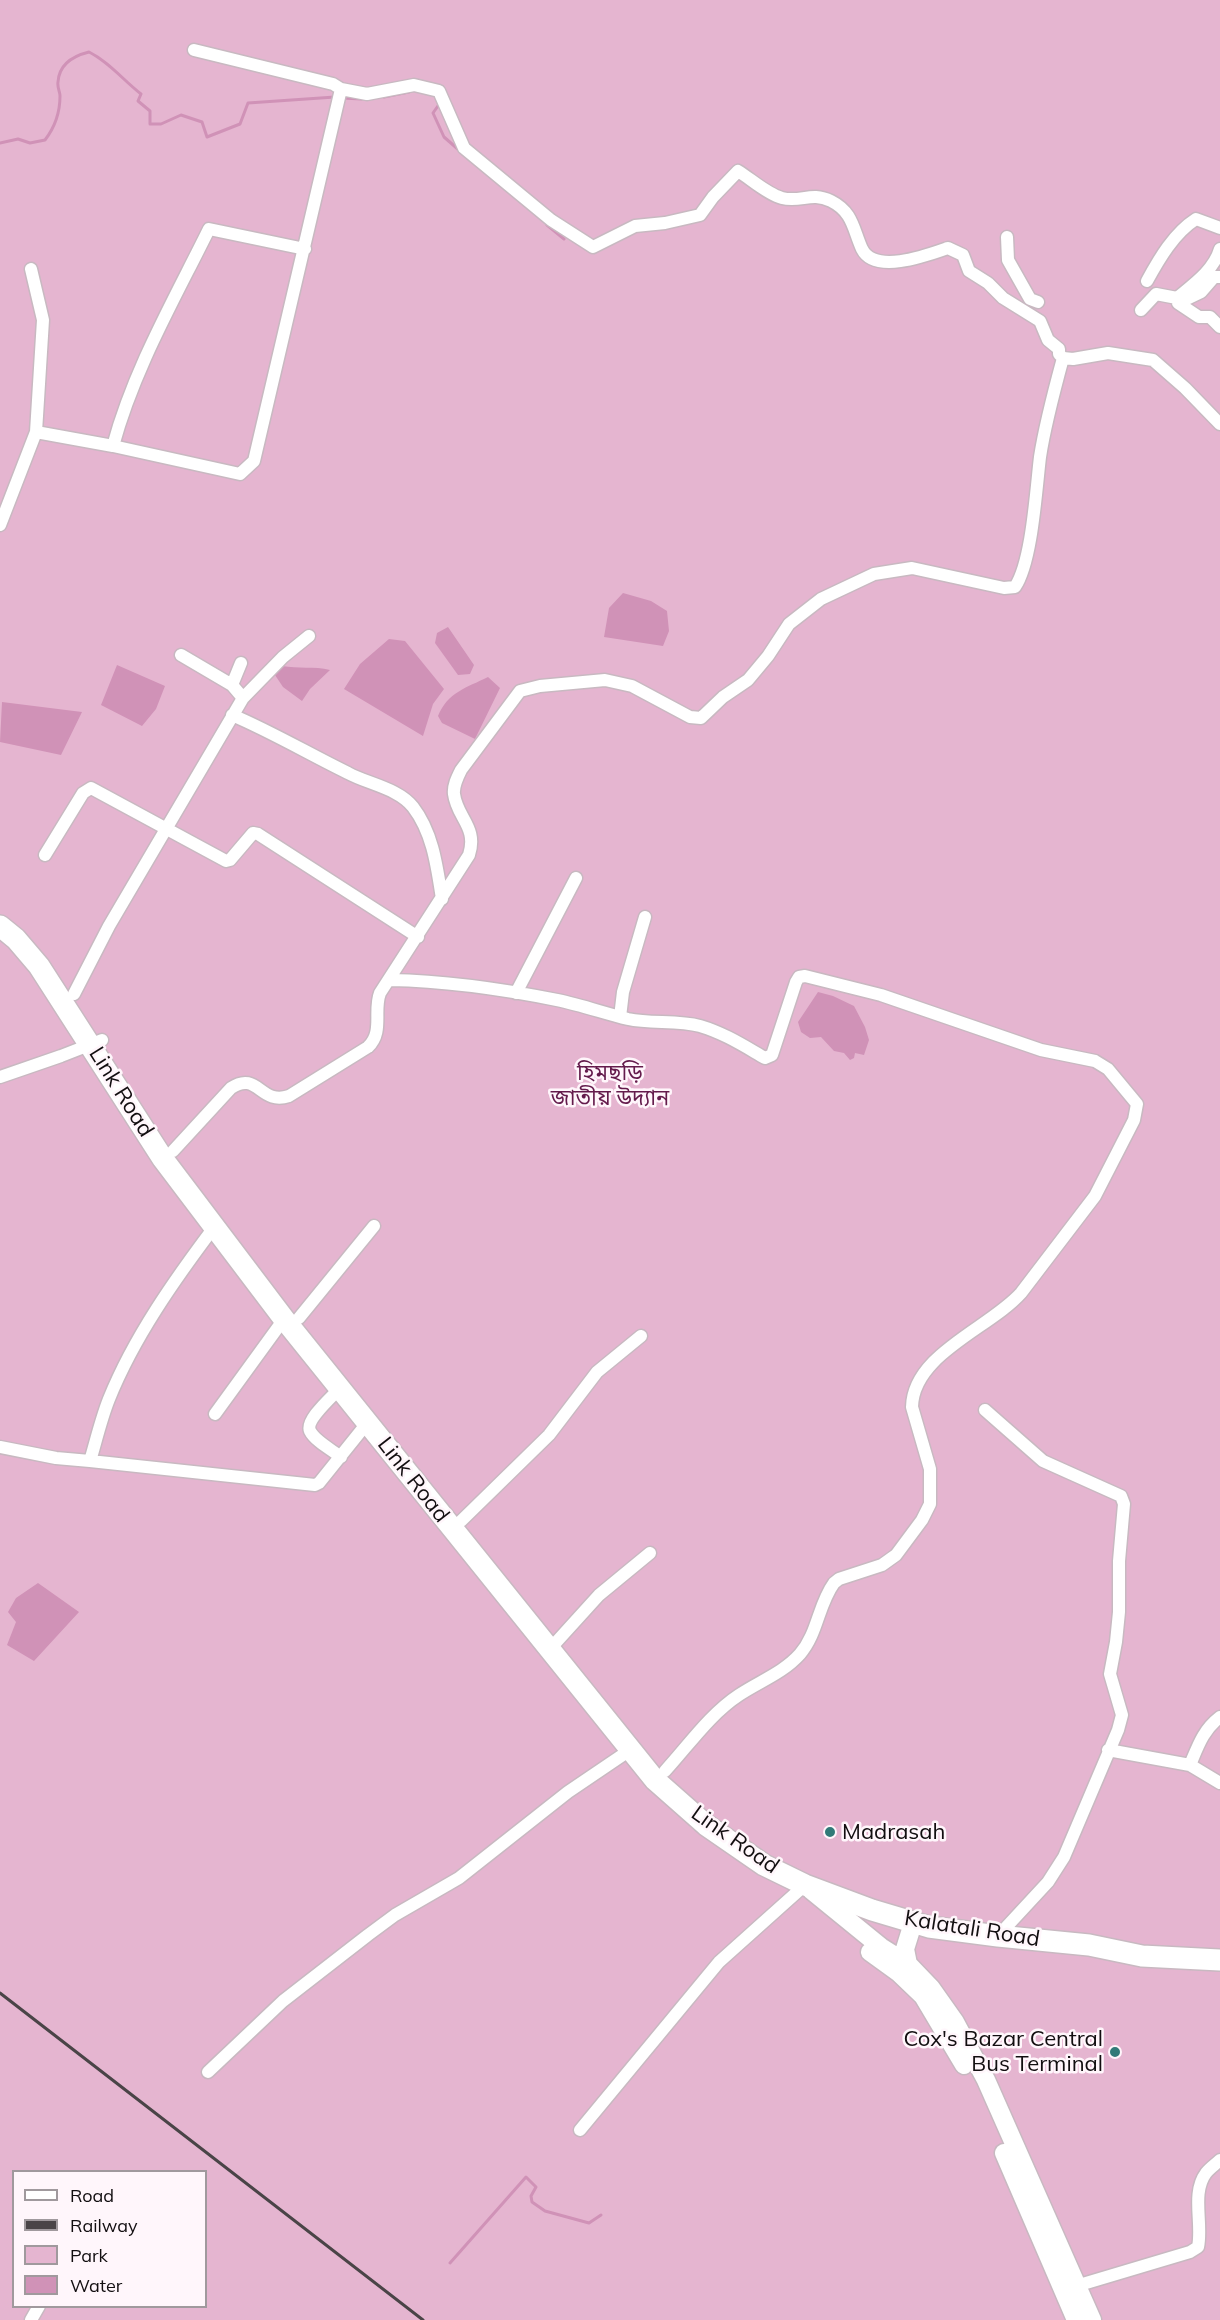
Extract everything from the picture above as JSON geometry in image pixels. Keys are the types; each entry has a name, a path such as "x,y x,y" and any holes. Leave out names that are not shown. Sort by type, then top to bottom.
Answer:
{"highway":[{"name":"Link Road","path":"0,912 23,930 46,955 74,994 96,1042 163,1159 215,1226 461,1521 555,1644 654,1780 706,1825 764,1865 798,1881"},
{"name":"Link Road","path":"0,926 16,939 39,966 96,1042 340,1388 368,1422 664,1771 715,1815 769,1853 798,1881"},
{"name":"Kalatali Road","path":"798,1881 872,1910 914,1923 998,1936 1089,1945 1142,1956 1220,1960"},
{"name":"Kalatali Road","path":"1089,1945 1142,1942 1220,1946"}],"main road":[{"path":"798,1881 881,1947 908,1964 931,1988 955,2022 986,2080 1092,2320"},
{"path":"798,1881 811,1901 923,1996 976,2086 1076,2320"},
{"path":"908,1964 904,1949 914,1923"}],"street":[{"path":"194,50 367,94 414,85 440,91 464,148 551,220 593,247 635,226 665,224 700,215 713,197 738,171 779,197 794,200 817,195 833,202 851,218 864,252 882,263 917,258 948,248 963,255 969,271 988,283 1004,298 1040,321 1046,336 1059,349 1059,354 1063,358 1074,359 1108,353 1153,360 1185,388 1220,424"},
{"path":"36,432 113,446 240,474 254,461 342,89"},
{"path":"1146,281 1158,260 1185,226 1196,219 1220,228"},
{"path":"113,446 123,409 139,372 209,229 305,249"},
{"path":"1006,237 1008,260 1030,299 1038,302"},
{"path":"1142,310 1156,294 1178,298 1206,272 1217,259 1220,249"},
{"path":"0,525 36,432 44,320 31,269"},
{"path":"1220,277 1214,277 1201,292 1179,303 1199,317 1210,317 1220,327"},
{"path":"173,1150 231,1088 241,1082 248,1082 272,1098 279,1099 289,1096 375,1041 378,1000 469,855 472,844 471,834 454,796 454,785 460,770 520,691 540,686 605,680 632,686 690,717 701,718 723,697 748,680 768,656 789,624 820,600 874,574 912,568 1004,588 1015,587 1021,577 1032,524 1041,454 1063,358"},
{"path":"74,994 108,926 243,698 284,657 309,636"},
{"path":"181,656 232,685 243,698"},
{"path":"232,685 241,663"},
{"path":"232,715 278,735 350,774 387,789 411,805 426,828 434,855 442,899"},
{"path":"45,855 83,793 91,788 226,861 230,860 253,833 258,834 418,936"},
{"path":"516,993 576,878"},
{"path":"620,1017 628,971 645,917"},
{"path":"390,980 445,983 516,993 620,1017 700,1026 732,1038 765,1058 769,1058 772,1055 796,982 799,977 805,976 880,995 1041,1050 1095,1061 1108,1069 1137,1104 1134,1120 1095,1196 1021,1293 1010,1306 936,1358 924,1373 912,1401 930,1469 930,1504 922,1520 896,1555 882,1565 839,1579 834,1583 813,1636 802,1652 788,1666 738,1696 664,1771"},
{"path":"0,1077 96,1042"},
{"path":"90,1461 108,1401 119,1377 171,1287 215,1226"},
{"path":"215,1414 292,1318 374,1226"},
{"path":"461,1521 549,1435 597,1372 641,1336"},
{"path":"340,1388 312,1418 309,1427 311,1434 340,1457"},
{"path":"985,1410 1043,1461 1121,1496 1124,1510 1119,1561 1119,1611 1110,1674 1122,1715 1118,1730 1064,1857 1048,1882 998,1936"},
{"path":"0,1447 56,1458 286,1481 308,1486 319,1483 368,1422"},
{"path":"555,1644 599,1595 650,1553"},
{"path":"1190,1765 1202,1735 1209,1725 1220,1717"},
{"path":"208,2072 283,2001 368,1935 395,1915 459,1878 568,1792 630,1750"},
{"path":"1108,1750 1190,1765 1220,1783"},
{"path":"580,2130 719,1962 798,1881"},
{"path":"1077,2286 1190,2252 1198,2247 1200,2187 1205,2174 1220,2160"}],"green space":[{"name":"হিমছড়ি জাতীয় উদ্যান","path":"0,0 1220,0 1220,2320 0,2320"}],"water":[{"path":"623,593 651,601 667,611 669,631 663,646 604,637 609,608"},
{"path":"448,627 474,665 470,674 458,675 435,643 437,633"},
{"path":"389,639 405,641 444,689 433,704 423,736 344,689 360,664"},
{"path":"117,665 165,686 156,709 142,726 101,705"},
{"path":"282,666 330,670 310,689 302,701 283,687 275,675"},
{"path":"488,677 500,688 475,739 442,723 438,716 452,696"},
{"path":"2,702 82,712 61,755 0,742"},
{"path":"818,992 854,1006 869,1040 864,1055 855,1053 854,1058 850,1060 844,1053 834,1051 821,1037 810,1038 801,1032 798,1022"},
{"path":"38,1583 79,1612 34,1661 7,1645 16,1622 8,1612 16,1598"}],"waterway":[{"path":"0,143 18,139 30,143 45,140 58,114 60,102 58,84 61,70 72,59 89,52 141,94 138,101 150,111 150,124 161,124 181,115 202,122 207,137 240,124 248,103 335,97"},
{"path":"384,97 409,92"},
{"path":"342,98 362,99"},
{"path":"440,103 433,113 444,137 460,151"},
{"path":"547,225 564,239"},
{"path":"450,2263 526,2177 536,2187 531,2196 532,2202 545,2211 589,2223 601,2215"}],"railway":[{"path":"0,1993 423,2320"}],"place":[{"name":"Madrasah","path":"830,1832"},
{"name":"Cox's Bazar Central Bus Terminal","path":"1115,2052"}]}
